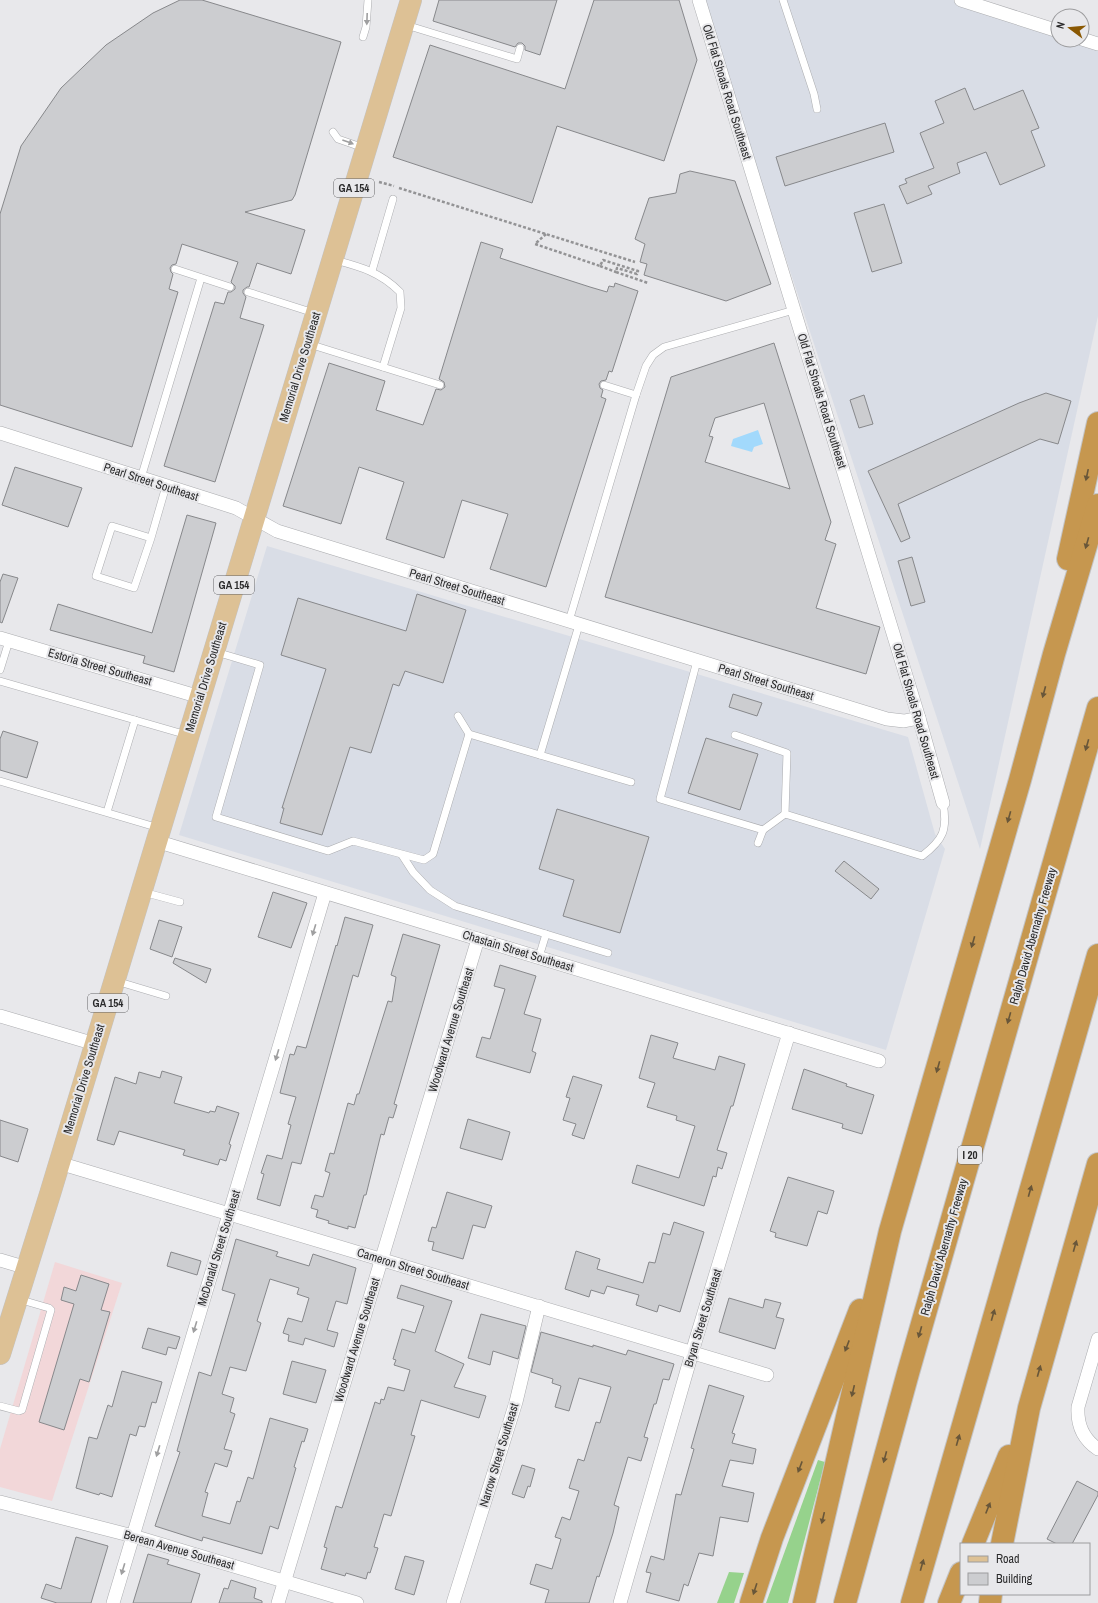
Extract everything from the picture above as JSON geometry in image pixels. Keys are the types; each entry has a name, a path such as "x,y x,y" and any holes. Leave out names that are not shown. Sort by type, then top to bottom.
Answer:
{"highway":[{"path":"1054,654 1066,569 1098,424"},
{"path":"804,1603 890,1230 1018,787 1054,654 1098,505"},
{"name":"Ralph David Abernathy Freeway","path":"845,1603 908,1373 1098,708"},
{"path":"912,1603 1098,955"},
{"path":"1002,1543 1029,1408 1098,1164"},
{"path":"751,1603 772,1538 890,1230"},
{"path":"973,1543 1029,1408"},
{"path":"949,1603 960,1576"}],"main road":[{"name":"Memorial Drive Southeast","path":"0,1354 4,1326 17,1299 27,1268 411,0"}],"street":[{"name":"Old Flat Shoals Road Southeast","path":"699,0 919,718 943,803"},
{"path":"961,0 1050,28"},
{"name":"Pearl Street Southeast","path":"0,433 236,508 277,531 887,719 904,721 919,718"},
{"name":"Estoria Street Southeast","path":"4,639 200,697"},
{"name":"Chastain Street Southeast","path":"158,835 325,893 879,1061"},
{"name":"McDonald Street Southeast","path":"113,1603 325,893"},
{"name":"Woodward Avenue Southeast","path":"278,1603 478,939"},
{"path":"0,1016 95,1044"},
{"name":"Bryan Street Southeast","path":"620,1603 692,1351 789,1033"},
{"name":"Cameron Street Southeast","path":"59,1163 692,1351 767,1375"},
{"path":"0,1260 27,1268"},
{"name":"Narrow Street Southeast","path":"453,1603 516,1402 539,1306"},
{"path":"1098,1339 1078,1407 1078,1416 1084,1436 1098,1448"},
{"name":"Berean Avenue Southeast","path":"0,1502 133,1536 357,1603"}],"lane":[{"path":"363,37 366,27 368,0"},
{"path":"783,0 814,94 817,109"},
{"path":"404,24 516,59 520,48"},
{"path":"334,132 338,139 366,149"},
{"path":"372,271 393,199"},
{"path":"333,259 372,271 390,282 400,292 401,308 383,367"},
{"path":"174,269 230,287"},
{"path":"141,478 201,278"},
{"path":"248,292 316,314"},
{"path":"540,755 636,395 646,366 653,354 664,347 794,310"},
{"path":"307,343 440,385"},
{"path":"604,385 636,395"},
{"path":"151,538 112,526 96,576 134,588 151,538 166,486"},
{"path":"0,670 4,639"},
{"path":"214,651 260,665 216,817 328,851 353,841 424,860 433,854 469,734"},
{"path":"697,661 660,799 763,830"},
{"path":"0,681 188,736"},
{"path":"458,716 469,734 631,782"},
{"path":"107,812 135,720"},
{"path":"736,735 787,752 785,814"},
{"path":"0,781 107,812 158,835"},
{"path":"785,814 922,856 932,848 942,836 946,819 943,803"},
{"path":"758,844 763,830 785,814"},
{"path":"402,855 413,872 430,890 455,906 608,953"},
{"path":"141,892 180,902"},
{"path":"539,958 546,934"},
{"path":"114,981 166,996"},
{"path":"0,1406 19,1411 22,1410 51,1310 50,1308 17,1299"}],"path":[{"path":"379,182 635,262"},
{"path":"546,234 535,244 648,283"},
{"path":"600,266 603,260 638,271 637,274 617,268 616,272"}],"shaded area":[{"path":"701,0 962,0 1050,28 1050,48 1090,48 1090,42 1098,44 1098,316 980,849"},
{"path":"267,546 908,737 935,834 945,849 886,1050 179,835"},
{"path":"55,1262 122,1283 52,1501 0,1487 0,1449"}],"green space":[{"path":"818,1460 825,1462 788,1603 766,1603"},
{"path":"729,1572 744,1573 734,1603 717,1603"}],"water":[{"path":"758,430 763,444 754,447 752,452 731,446 733,439"}],"building":[{"path":"180,0 202,0 341,42 295,195 292,200 245,212 305,230 291,274 257,263 249,287 243,290 246,297 240,318 264,325 215,482 164,466 215,302 224,304 228,292 235,289 235,286 231,282 238,262 182,244 176,264 172,265 170,268 173,274 169,289 178,292 132,447 0,405 0,214 21,146 61,88 106,45 153,13"},
{"path":"439,0 557,0 540,55 525,50 525,46 522,43 518,43 515,47 433,21"},
{"path":"594,0 679,0 697,60 664,161 557,126 532,203 393,157 430,45 565,89"},
{"path":"965,88 974,110 1023,90 1039,128 1031,131 1045,166 1000,185 986,152 957,163 960,173 928,186 932,194 907,204 899,186 907,183 905,179 934,168 920,133 944,123 935,101"},
{"path":"885,123 894,152 785,186 776,157"},
{"path":"690,171 735,181 771,284 726,301 644,275 647,264 640,262 645,244 635,239 649,198 676,193 680,174"},
{"path":"884,204 902,263 872,272 854,213"},
{"path":"481,242 503,249 500,258 590,287 607,292 609,286 614,287 615,283 638,291 612,372 609,371 606,380 601,381 599,384 600,388 603,390 601,397 606,399 546,587 490,569 508,514 462,500 444,558 386,539 404,482 359,467 341,524 283,506 329,363 385,381 376,410 423,425 436,389 441,390 445,387 444,382 439,379"},
{"path":"774,343 831,522 825,540 836,544 816,608 880,627 866,674 605,597 671,377","holes":["764,403 790,489 705,462 713,437 709,436 715,418"]},
{"path":"1046,393 1071,401 1058,444 1040,439 898,504 910,538 901,542 868,471 1019,403"},
{"path":"864,395 873,424 859,428 850,400"},
{"path":"15,467 82,488 68,527 2,505"},
{"path":"187,515 216,523 174,672 143,663 145,656 50,630 58,604 152,633"},
{"path":"912,557 925,602 911,606 898,561"},
{"path":"3,574 18,578 2,623 0,622 0,582"},
{"path":"417,594 466,610 443,683 405,671 399,686 393,684 371,753 350,747 322,835 280,823 284,808 282,808 326,669 281,655 298,598 406,631"},
{"path":"733,694 762,703 757,716 729,707"},
{"path":"3,731 38,742 27,778 0,770 0,739"},
{"path":"706,738 758,754 740,810 688,793"},
{"path":"557,809 649,837 620,933 563,916 574,880 539,869"},
{"path":"844,861 879,889 871,899 835,871"},
{"path":"273,892 307,903 291,948 258,937"},
{"path":"345,917 373,925 358,977 353,975 301,1164 292,1162 280,1206 257,1199 264,1174 261,1173 267,1155 282,1159 291,1125 288,1124 296,1097 280,1093 290,1054 294,1055 297,1046 306,1048"},
{"path":"159,920 182,927 172,957 150,949"},
{"path":"403,934 440,945 394,1104 397,1105 393,1118 389,1117 384,1135 381,1134 366,1195 364,1195 355,1228 348,1226 348,1229 328,1223 329,1221 316,1217 318,1210 311,1208 315,1195 323,1197 330,1173 325,1171 330,1153 334,1154 348,1103 354,1105 357,1094 359,1094 388,1001 392,1002 396,977 391,975"},
{"path":"175,958 211,969 206,983 173,963"},
{"path":"500,965 536,976 524,1014 541,1019 532,1051 536,1053 530,1073 476,1057 482,1037 490,1039 505,989 494,986"},
{"path":"651,1035 678,1043 673,1058 715,1070 719,1056 745,1064 733,1106 731,1106 717,1150 727,1153 722,1169 718,1167 716,1177 713,1176 704,1206 632,1183 637,1165 679,1178 695,1126 676,1120 677,1116 647,1107 655,1083 639,1078"},
{"path":"804,1069 847,1084 846,1086 874,1095 862,1134 842,1128 843,1124 792,1109"},
{"path":"162,1071 182,1077 174,1103 209,1113 210,1111 215,1112 217,1106 239,1113 229,1144 231,1145 226,1161 220,1159 218,1165 183,1155 185,1150 119,1131 114,1145 97,1140 115,1077 136,1084 139,1072 160,1078"},
{"path":"573,1076 602,1085 584,1139 572,1135 576,1124 563,1120 570,1098 566,1097"},
{"path":"468,1119 510,1132 502,1160 460,1148"},
{"path":"0,1120 28,1129 18,1162 0,1156"},
{"path":"788,1177 834,1191 827,1214 818,1211 807,1246 775,1237 776,1233 770,1231"},
{"path":"447,1192 492,1206 485,1228 473,1225 463,1259 432,1250 434,1242 428,1241 432,1227 436,1228"},
{"path":"674,1222 704,1232 680,1312 659,1305 657,1312 636,1305 639,1295 607,1286 604,1294 591,1290 589,1297 565,1289 576,1251 600,1259 597,1269 643,1283 649,1262 655,1263 663,1233 670,1235"},
{"path":"236,1239 278,1252 276,1256 309,1266 313,1254 356,1268 347,1304 336,1301 327,1330 338,1333 334,1347 305,1338 303,1345 288,1341 289,1335 283,1333 288,1318 302,1322 309,1298 297,1294 299,1288 270,1279 257,1321 261,1323 246,1371 230,1367 222,1394 234,1398 230,1412 235,1414 224,1449 232,1451 227,1467 215,1463 205,1492 208,1493 202,1516 230,1524 237,1501 240,1502 248,1477 253,1479 270,1418 308,1429 304,1442 302,1441 294,1467 296,1468 278,1529 270,1526 262,1554 203,1537 202,1541 155,1526 180,1452 177,1451 199,1372 211,1376 235,1294 222,1290"},
{"path":"171,1252 201,1261 197,1275 167,1266"},
{"path":"81,1275 109,1284 101,1310 110,1312 89,1382 80,1379 64,1430 39,1422 74,1304 61,1300 64,1287 76,1291"},
{"path":"401,1285 452,1301 435,1351 464,1364 454,1387 486,1396 479,1418 421,1400 411,1435 415,1436 391,1516 384,1514 374,1547 378,1548 370,1573 368,1572 366,1579 346,1573 345,1576 321,1569 327,1548 324,1547 336,1506 342,1508 375,1402 380,1404 381,1399 384,1400 388,1387 404,1391 410,1370 394,1365 396,1360 393,1359 402,1329 415,1333 424,1306 397,1298"},
{"path":"729,1298 763,1308 765,1299 781,1303 776,1317 784,1319 775,1349 719,1332"},
{"path":"481,1314 526,1326 518,1359 493,1351 490,1365 468,1358"},
{"path":"148,1328 180,1337 176,1349 168,1347 166,1355 142,1348"},
{"path":"541,1332 626,1355 628,1350 674,1364 669,1380 663,1379 656,1404 654,1404 644,1437 648,1438 641,1461 628,1457 614,1505 619,1507 613,1533 589,1603 545,1603 549,1590 530,1584 536,1564 552,1569 561,1539 555,1537 562,1517 570,1520 579,1491 569,1488 578,1459 584,1461 596,1422 600,1423 611,1387 579,1378 569,1411 555,1407 561,1386 552,1383 553,1379 531,1372"},
{"path":"292,1361 326,1370 316,1403 283,1394"},
{"path":"122,1371 162,1382 156,1403 152,1402 145,1427 139,1426 136,1436 130,1434 112,1497 100,1493 99,1495 76,1488 89,1437 97,1439 108,1405 112,1407"},
{"path":"709,1385 744,1396 732,1433 735,1434 732,1443 756,1449 753,1464 730,1460 722,1486 754,1493 748,1522 720,1517 713,1556 699,1553 688,1586 684,1584 679,1601 646,1592 651,1573 646,1572 651,1556 664,1560 676,1494 681,1495 694,1449 691,1448"},
{"path":"522,1465 535,1469 530,1487 528,1486 524,1498 512,1494"},
{"path":"1077,1481 1098,1492 1098,1495 1073,1543 1055,1543 1047,1539"},
{"path":"76,1537 108,1546 91,1603 57,1603 41,1598 46,1584 61,1589"},
{"path":"148,1554 169,1560 167,1564 200,1574 191,1603 133,1603"},
{"path":"405,1556 424,1561 414,1595 395,1589"},
{"path":"231,1580 256,1588 254,1598 262,1601 262,1603 219,1603 224,1588 228,1589"}]}
